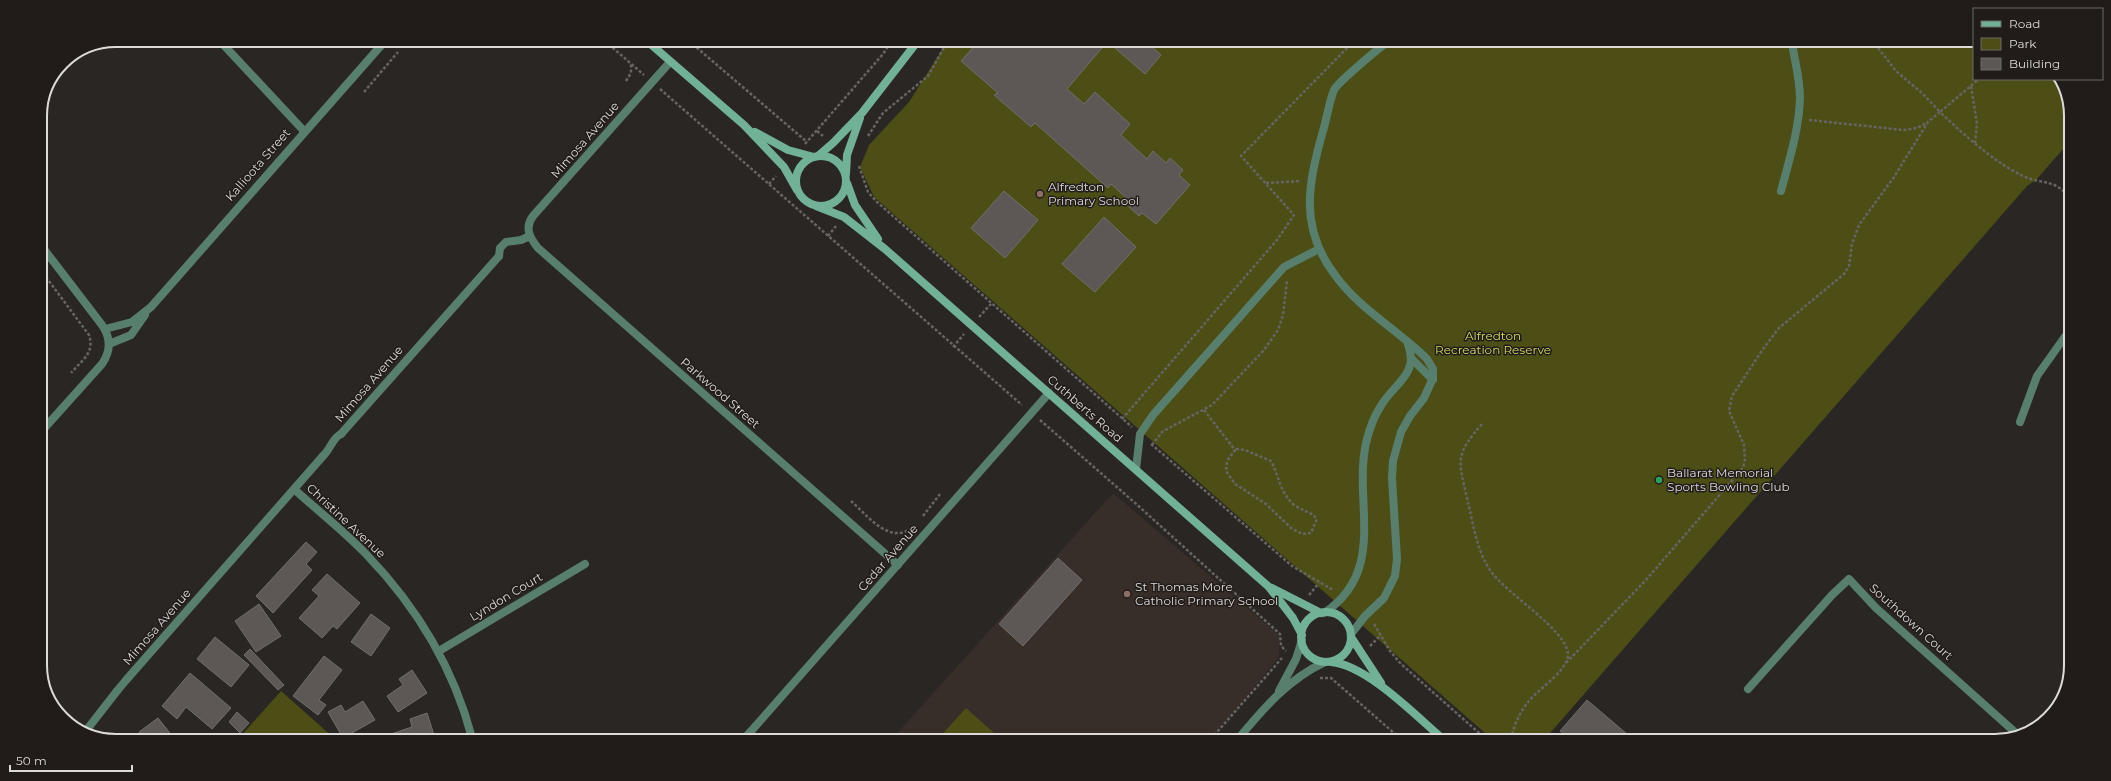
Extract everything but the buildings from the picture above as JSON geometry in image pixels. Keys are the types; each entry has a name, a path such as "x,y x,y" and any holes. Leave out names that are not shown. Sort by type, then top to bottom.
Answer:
{"street":[{"path":"226,47 304,131"},
{"name":"Kallioota Street","path":"109,344 133,332 151,306 379,47"},
{"path":"653,47 744,125 784,167 803,199 816,206 824,206 836,202 843,192 846,179 847,155 862,113"},
{"path":"797,190 796,180 798,170 805,162 816,157 833,143 862,113 913,47"},
{"path":"1242,734 1276,695 1308,670 1339,658 1345,654 1350,644 1351,635 1365,616 1387,594 1396,576 1397,559 1392,478 1394,453 1404,426 1424,398 1433,380 1434,372 1432,366 1344,287 1334,275 1319,250 1314,236 1309,209 1310,183 1334,88 1381,47"},
{"path":"1781,191 1794,142 1798,119 1799,81 1793,47"},
{"name":"Mimosa Avenue","path":"87,728 127,679 322,456 331,448 336,437 341,434 499,256 500,248 506,242 520,240 530,236 529,225 533,216 670,62"},
{"path":"744,125 775,144 797,153 816,157 825,157 836,161 841,166 846,179"},
{"name":"Cuthberts Road","path":"846,179 855,204 885,249"},
{"name":"Cuthberts Road","path":"816,206 844,217 885,249 1136,469 1269,587 1293,618 1302,637"},
{"name":"Parkwood Street","path":"530,236 538,248 898,565"},
{"path":"1136,469 1138,439 1144,425 1281,271 1288,265 1319,250"},
{"path":"47,253 105,330 109,344 103,362 47,425"},
{"name":"Kallioota Street","path":"105,330 132,322 151,306"},
{"path":"2020,422 2037,376 2064,338"},
{"path":"1276,695 1296,659 1308,621 1323,613 1343,597 1359,567 1363,551 1365,527 1363,466 1366,442 1378,412 1385,400 1406,375 1411,358 1408,343"},
{"path":"1411,358 1433,380"},
{"name":"Cedar Avenue","path":"749,734 1050,393"},
{"name":"Christine Avenue","path":"294,489 370,559 418,617 439,651 464,712 471,734"},
{"name":"Lyndon Court","path":"439,651 585,564"},
{"name":"Southdown Court","path":"1748,689 1832,595 1850,579 1876,608 2014,732"},
{"name":"Cuthberts Road","path":"1269,587 1323,613"},
{"path":"1323,613 1336,615 1343,619 1367,664 1386,689 1437,734"},
{"path":"1302,637 1305,650 1310,656 1326,662 1344,665 1386,689"}],"path":[{"path":"612,47 954,347 1019,402"},
{"path":"696,47 807,142"},
{"path":"797,153 888,47"},
{"path":"865,142 883,113 928,76 944,47"},
{"path":"860,162 860,167 868,192 876,202 1122,419 1277,240 1294,215 1242,156 1348,47"},
{"path":"1877,47 1896,71 1909,84 1923,94 1940,112 1975,143 2023,176 2060,187 2064,192"},
{"path":"364,92 398,52"},
{"path":"626,81 631,73 631,64"},
{"path":"1798,119 1894,130 1916,128 1928,122 1978,80"},
{"path":"1971,86 1977,124 1975,143"},
{"path":"1512,734 1528,702 1645,581 1743,468 1745,459 1744,445 1729,411 1732,396 1763,349 1779,328 1844,274 1849,266 1852,244 1859,225 1894,177 1928,122"},
{"path":"847,155 860,167"},
{"path":"1266,183 1296,180 1310,183"},
{"path":"1281,271 1288,283 1283,315 1278,330 1260,355 1217,400 1204,410 1162,432 1152,445 1292,566 1343,597"},
{"path":"47,279 89,335 92,344 91,350 71,373"},
{"path":"1204,410 1234,450"},
{"path":"1045,424 1280,634 1282,646 1296,659"},
{"path":"1482,424 1464,446 1460,462 1461,475 1480,547 1491,572 1503,585 1562,638 1568,652 1566,663"},
{"path":"1237,448 1245,450 1271,461 1282,490 1287,497 1294,504 1312,513 1317,519 1311,533 1302,534 1291,528 1266,504 1235,484 1226,471 1227,461 1234,450 1237,448"},
{"path":"919,520 940,494"},
{"path":"851,501 890,533 904,533 916,524"},
{"path":"1365,616 1375,626 1390,651 1401,664 1480,734"},
{"path":"1215,734 1287,652"},
{"path":"1308,670 1317,678 1331,678 1395,734"}],"shaded area":[{"name":"St Thomas More Catholic Primary School","path":"1113,493 1279,635 1279,657 1215,734 896,734"}],"green space":[{"name":"Alfredton Recreation Reserve","path":"944,47 1973,47 1973,80 2054,80 2063,102 2064,148 2036,180 2027,186 1549,734 1486,734 874,197 860,167 869,145 909,102"},
{"path":"281,691 329,734 243,734"},
{"path":"966,708 994,733 993,734 943,734"}],"place":[{"name":"Alfredton Primary School","path":"1040,194"},
{"name":"Ballarat Memorial Sports Bowling Club","path":"1659,480"},
{"name":"St Thomas More Catholic Primary School","path":"1127,594"}]}
